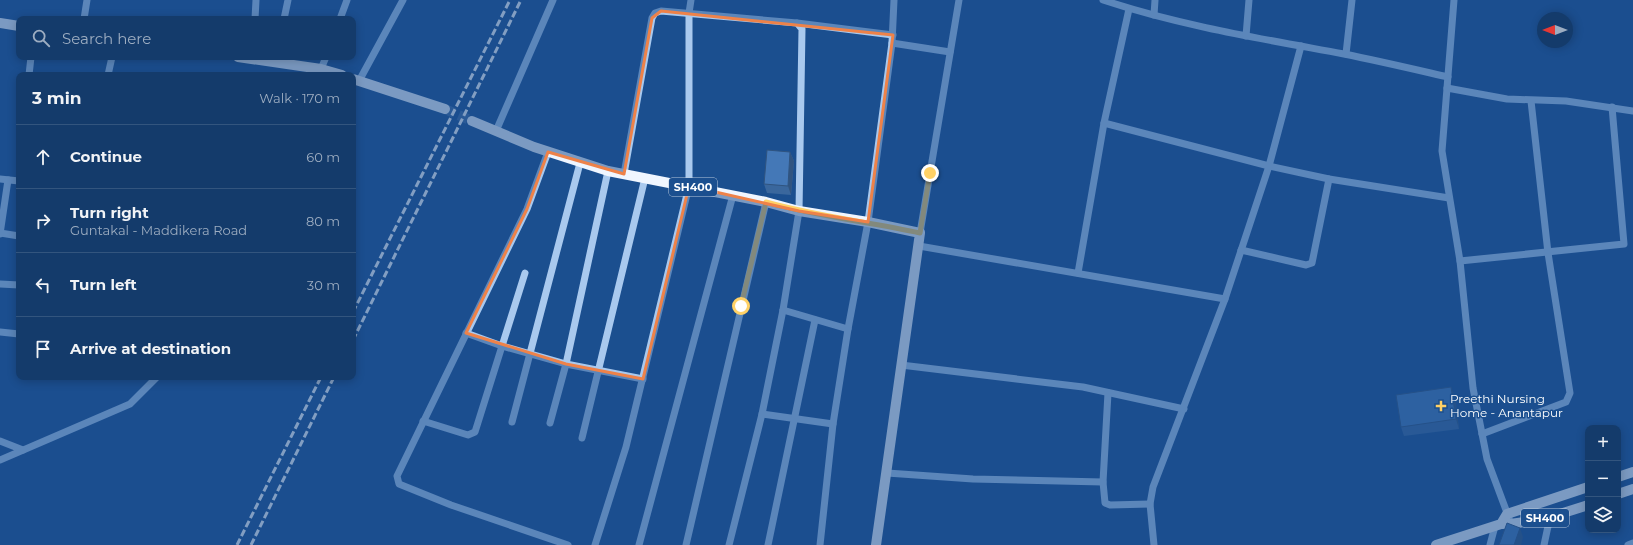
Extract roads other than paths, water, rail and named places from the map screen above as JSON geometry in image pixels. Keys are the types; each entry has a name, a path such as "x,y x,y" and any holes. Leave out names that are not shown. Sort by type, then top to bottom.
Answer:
{"main road":[{"path":"0,23 16,26"},
{"path":"274,60 332,72"},
{"path":"356,80 445,109"},
{"name":"SH400","path":"472,122 548,152 608,171 733,195 799,211 868,222 920,233"},
{"path":"876,545 920,233"},
{"path":"1621,476 1633,472"},
{"name":"SH400","path":"1498,525 1507,514 1585,488"},
{"path":"1621,493 1633,489"},
{"name":"SH400","path":"1436,545 1498,525 1550,517 1585,506"}],"street":[{"path":"84,16 87,0"},
{"path":"255,16 256,0"},
{"path":"285,16 288,0"},
{"path":"341,16 347,0"},
{"path":"356,80 403,0"},
{"path":"496,131 553,0"},
{"path":"595,545 626,447 689,186 688,13 691,0"},
{"path":"820,545 833,424 848,329 868,222 892,44 894,0"},
{"path":"920,233 959,0"},
{"path":"1103,0 1128,9 1246,36 1346,54 1448,77"},
{"path":"1154,15 1155,0"},
{"path":"1246,36 1250,0"},
{"path":"1346,54 1352,0"},
{"path":"1454,0 1442,151 1460,261 1473,388 1487,459 1512,524"},
{"path":"1078,273 1104,123 1128,9"},
{"path":"624,174 652,18 655,13 661,11 797,23 893,35"},
{"path":"729,545 762,414 783,310 799,211 802,108 802,29 797,23"},
{"path":"892,44 950,52"},
{"path":"1154,545 1150,504 1153,487 1225,299 1269,166 1301,46"},
{"path":"29,72 31,60"},
{"path":"109,72 111,60"},
{"path":"321,69 325,60"},
{"path":"1447,88 1507,99 1566,102 1633,111"},
{"path":"1482,434 1566,402 1570,393 1548,253 1531,101"},
{"path":"1460,261 1624,244 1612,107"},
{"path":"1104,123 1269,166 1329,179 1449,198"},
{"path":"548,152 527,209 422,421 397,476 399,484 451,505 568,545"},
{"path":"512,422 580,163"},
{"path":"550,423 566,364 608,171"},
{"path":"582,438 645,178"},
{"path":"0,179 16,181"},
{"path":"1241,250 1306,265 1312,263 1329,179"},
{"path":"8,180 0,234 16,236"},
{"path":"639,545 733,195"},
{"path":"686,545 766,202"},
{"path":"918,246 1225,299"},
{"path":"422,421 468,435 475,432 525,273"},
{"path":"0,284 16,285"},
{"path":"783,310 848,329"},
{"path":"768,545 815,320"},
{"path":"0,332 16,334"},
{"path":"466,333 502,346 566,364 643,379"},
{"path":"901,365 1083,387 1184,409"},
{"path":"0,460 130,404 153,380"},
{"path":"1108,393 1103,482 1105,503 1110,505 1150,504"},
{"path":"762,414 833,424"},
{"path":"0,441 23,450"},
{"path":"887,473 974,479 1103,482"},
{"path":"1544,545 1550,517"},
{"path":"1490,545 1498,525"},
{"path":"1628,545 1633,543"}],"tunnel":[{"path":"445,109 472,121"}],"railway":[{"path":"356,306 510,0"},
{"path":"356,334 521,0"},
{"path":"237,545 320,380"},
{"path":"251,545 333,380"}],"place":[{"name":"Preethi Nursing Home - Anantapur","path":"1441,406"}]}
